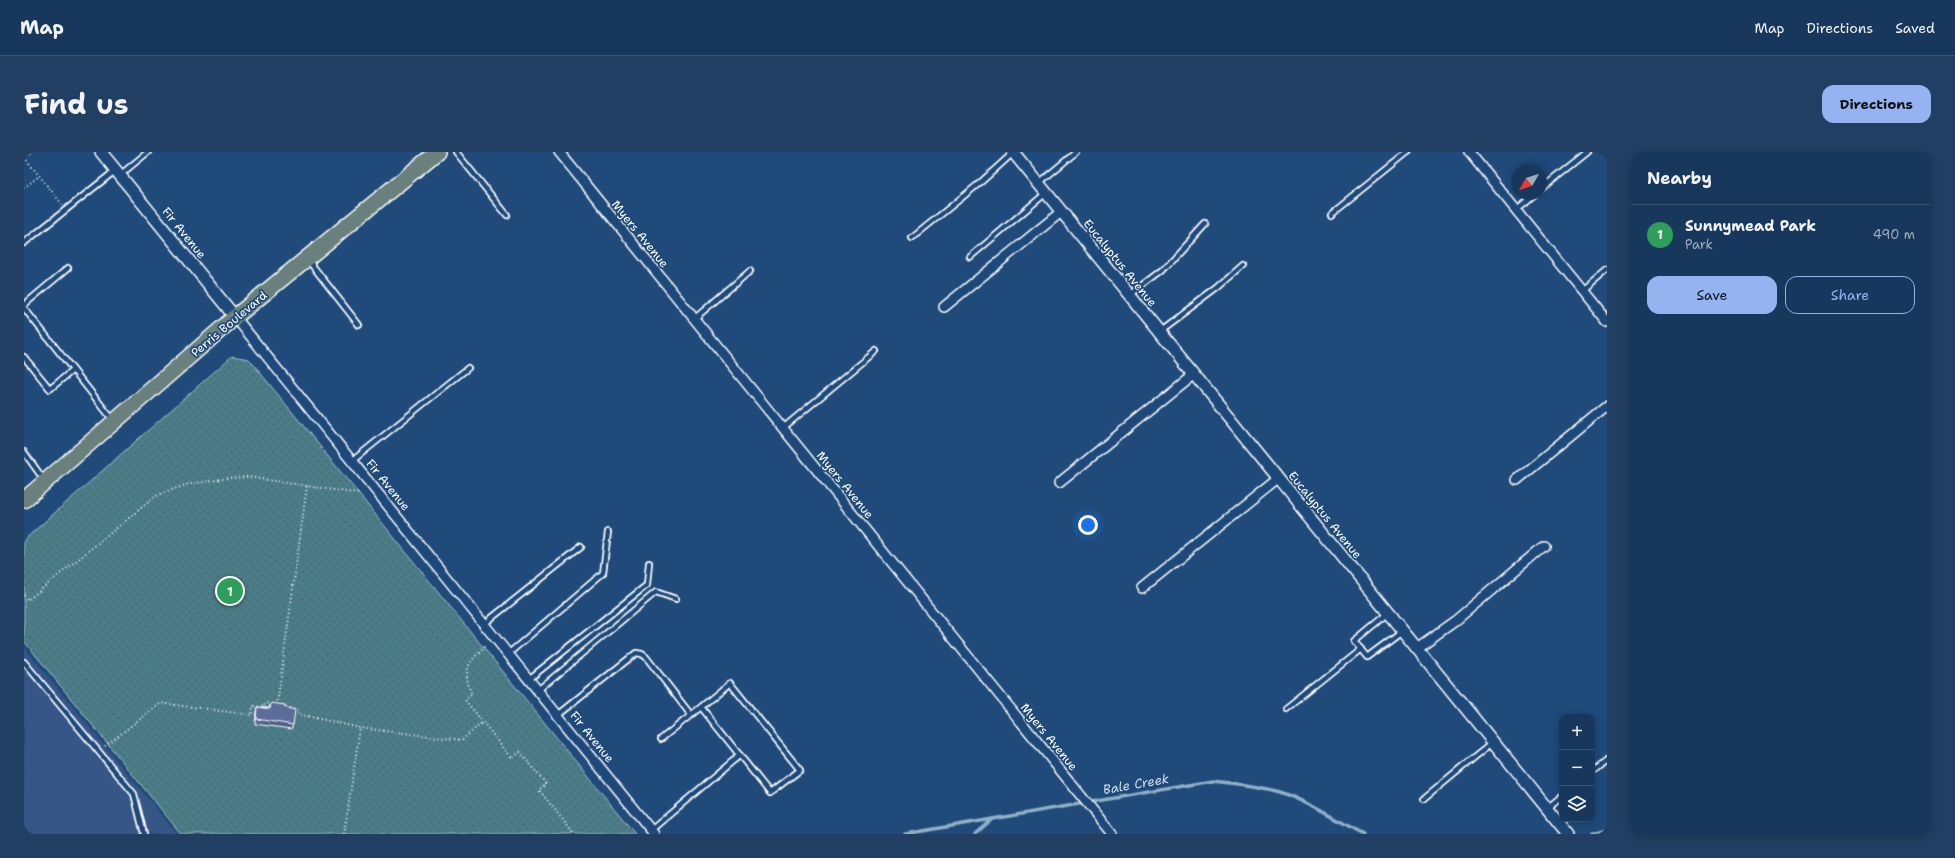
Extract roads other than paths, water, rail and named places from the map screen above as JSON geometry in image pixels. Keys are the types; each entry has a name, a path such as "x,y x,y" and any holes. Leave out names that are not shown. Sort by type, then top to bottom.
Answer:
{"main road":[{"name":"Perris Boulevard","path":"24,500 235,317 437,152"}],"street":[{"name":"Fir Avenue","path":"101,152 652,832"},
{"name":"Myers Avenue","path":"559,152 1112,834"},
{"name":"Eucalyptus Avenue","path":"1013,152 1568,834"},
{"path":"1469,152 1607,322"},
{"path":"944,307 1062,212"},
{"path":"1059,483 1194,374"},
{"path":"1517,480 1607,406"},
{"path":"1142,588 1279,478"},
{"path":"1417,648 1455,620 1544,546"}],"lane":[{"path":"24,243 118,172 148,152"},
{"path":"456,152 507,215"},
{"path":"912,238 981,182 1013,152"},
{"path":"1039,183 1076,152"},
{"path":"1332,212 1408,152"},
{"path":"1547,184 1587,152"},
{"path":"970,257 1046,193"},
{"path":"1516,210 1528,200"},
{"path":"1130,296 1163,270 1205,224"},
{"path":"307,259 359,324"},
{"path":"1159,332 1218,288 1242,266"},
{"path":"24,305 68,268"},
{"path":"1582,290 1607,270"},
{"path":"694,319 750,271"},
{"path":"25,312 114,422"},
{"path":"782,428 876,351"},
{"path":"24,357 50,389 73,370"},
{"path":"352,461 468,368"},
{"path":"24,452 45,482"},
{"path":"508,654 603,573 608,532"},
{"path":"484,624 581,547"},
{"path":"529,679 647,585 649,563"},
{"path":"538,690 656,592 676,599"},
{"path":"1388,613 1354,641 1367,657 1402,630"},
{"path":"1286,709 1361,649"},
{"path":"558,715 636,653 642,654 646,657 691,714"},
{"path":"24,662 134,794 144,834"},
{"path":"660,739 730,683 800,770 770,793 701,707"},
{"path":"1424,800 1494,742"},
{"path":"652,832 740,755"},
{"path":"1595,770 1607,760"},
{"path":"1547,808 1559,798"}],"waterway":[{"name":"Bale Creek","path":"905,834 1213,781 1280,792 1312,806 1363,834"},
{"path":"975,834 992,819"},
{"name":"Bale Creek","path":"1592,834 1607,830"}],"place":[{"name":"Sunnymead Park","path":"230,591"}]}
